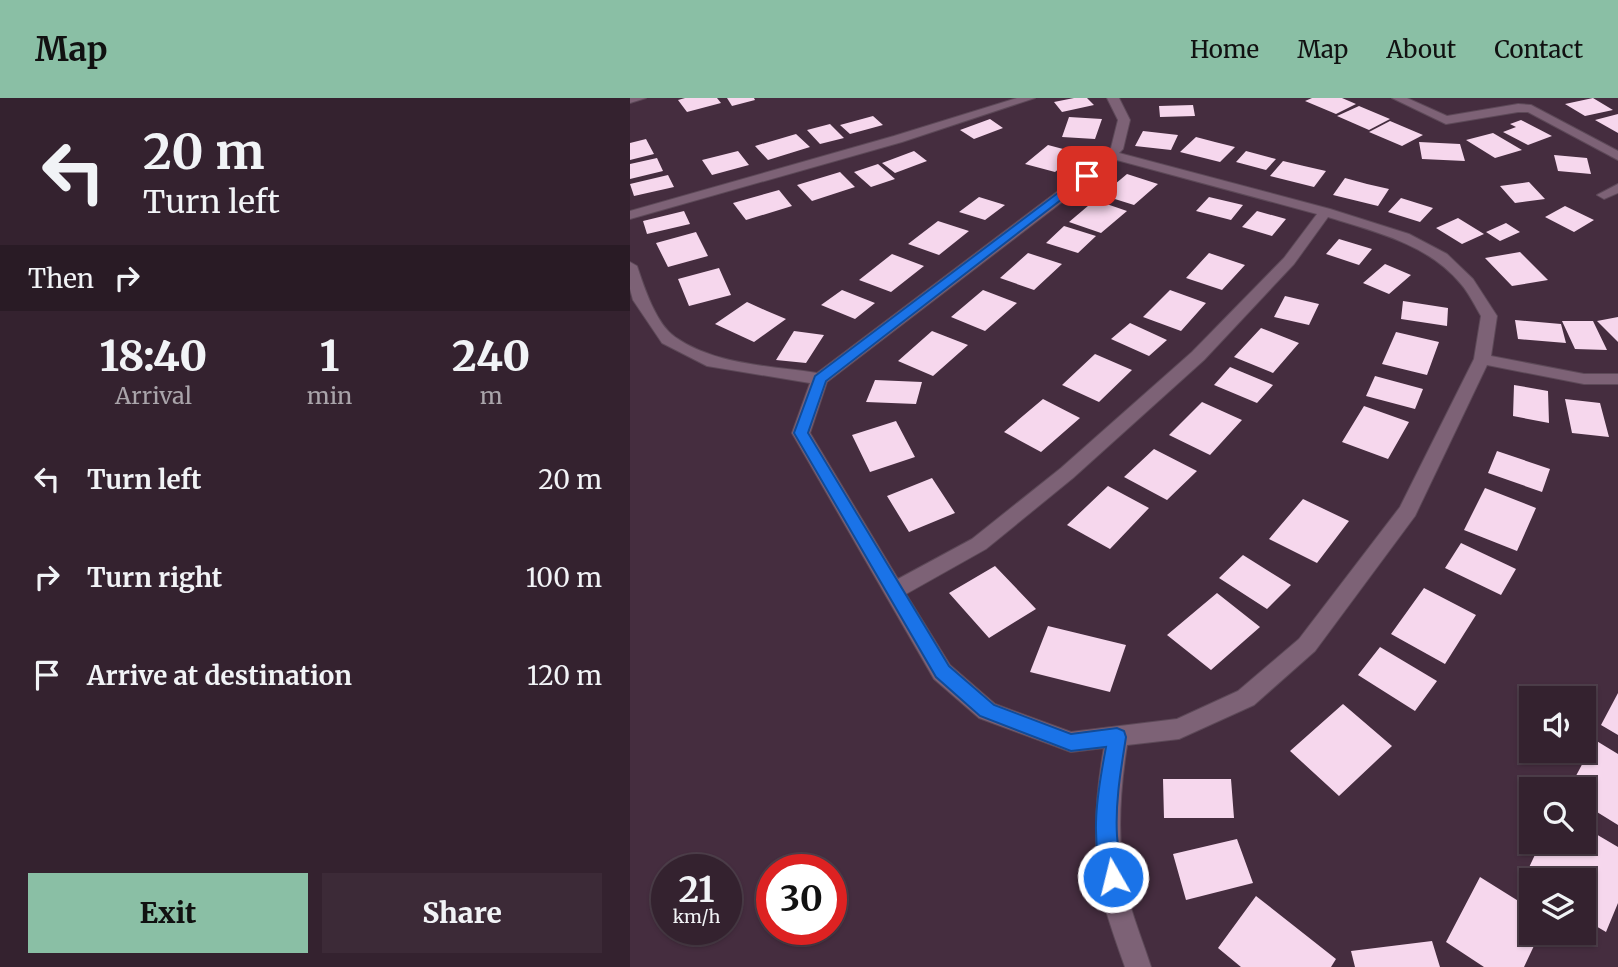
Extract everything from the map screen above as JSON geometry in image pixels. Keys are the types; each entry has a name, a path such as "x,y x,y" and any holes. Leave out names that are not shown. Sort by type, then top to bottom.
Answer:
{"street":[{"path":"630,100 640,98"},
{"path":"630,215 898,139 1029,98"},
{"path":"1111,155 1325,212 1404,237 1442,257 1468,282 1489,316 1482,359 1408,511 1307,645 1246,698 1179,729 1071,742 987,711 942,672 801,433 820,379 1087,176 1117,149 1124,120 1113,98"},
{"path":"1398,98 1446,120 1518,108 1531,109 1618,156"},
{"path":"1604,195 1618,188"},
{"path":"894,591 979,544 1067,473 1198,356 1289,261 1325,212"},
{"path":"630,266 641,300 668,340 713,362 820,379"},
{"path":"1482,359 1584,379 1618,379"},
{"path":"1117,737 1109,782 1107,836 1116,898 1138,967"}],"building":[{"path":"717,98 721,103 687,112 678,100"},
{"path":"727,98 754,98 755,100 732,106"},
{"path":"1087,98 1094,105 1062,112 1054,102"},
{"path":"1312,98 1342,98 1356,104 1336,114 1305,101"},
{"path":"1593,98 1613,110 1585,116 1565,104"},
{"path":"1193,105 1195,116 1160,117 1159,106"},
{"path":"1359,106 1390,119 1369,130 1337,116"},
{"path":"1618,114 1618,133 1595,120"},
{"path":"873,116 883,125 850,134 840,125"},
{"path":"1069,117 1102,119 1095,139 1062,137"},
{"path":"990,119 1003,128 974,139 960,130"},
{"path":"1521,120 1552,136 1528,145 1503,132 1516,127 1510,124"},
{"path":"1390,121 1423,135 1402,146 1369,132"},
{"path":"830,124 844,138 820,144 807,130"},
{"path":"1143,131 1178,135 1171,150 1135,146"},
{"path":"1493,133 1522,150 1495,158 1466,140"},
{"path":"796,134 810,147 768,160 755,146"},
{"path":"1196,137 1235,147 1220,162 1180,152"},
{"path":"646,139 654,154 630,160 630,143"},
{"path":"1419,142 1460,144 1465,161 1422,159"},
{"path":"1048,145 1078,153 1055,172 1025,164"},
{"path":"738,151 749,165 712,175 702,160"},
{"path":"914,151 927,161 895,173 882,163"},
{"path":"1246,151 1276,159 1266,170 1236,162"},
{"path":"1554,155 1587,158 1591,174 1558,171"},
{"path":"657,158 663,171 630,179 630,164"},
{"path":"1283,161 1326,171 1314,187 1270,176"},
{"path":"878,164 895,179 871,187 854,172"},
{"path":"840,172 855,187 812,201 797,185"},
{"path":"1127,174 1158,184 1134,205 1102,195"},
{"path":"668,175 674,187 634,196 630,184"},
{"path":"1345,178 1389,189 1378,206 1333,195"},
{"path":"1529,182 1545,199 1515,203 1500,186"},
{"path":"779,190 792,206 746,220 733,203"},
{"path":"979,197 1005,205 985,220 959,212"},
{"path":"1209,197 1243,205 1231,220 1196,211"},
{"path":"1401,198 1433,208 1420,222 1388,212"},
{"path":"1095,200 1127,211 1101,233 1069,222"},
{"path":"1565,206 1594,220 1574,232 1545,217"},
{"path":"684,211 690,224 647,234 643,221"},
{"path":"1257,211 1286,219 1272,236 1242,227"},
{"path":"1458,218 1484,234 1462,244 1436,228"},
{"path":"938,221 969,231 939,255 908,244"},
{"path":"1506,223 1520,232 1500,241 1486,232"},
{"path":"1064,226 1096,236 1078,253 1046,243"},
{"path":"696,232 708,256 668,267 656,243"},
{"path":"1339,239 1372,249 1359,265 1326,254"},
{"path":"1520,252 1548,280 1512,286 1485,258"},
{"path":"1028,253 1062,264 1034,290 1000,278"},
{"path":"1209,253 1245,265 1222,290 1186,278"},
{"path":"892,254 924,266 891,292 859,280"},
{"path":"1385,264 1411,275 1389,294 1363,283"},
{"path":"719,268 731,295 689,306 678,279"},
{"path":"842,290 875,303 855,319 821,305"},
{"path":"983,290 1017,303 985,331 951,317"},
{"path":"1170,290 1206,303 1181,331 1143,317"},
{"path":"1285,296 1319,304 1309,325 1274,317"},
{"path":"1403,301 1448,308 1447,326 1401,319"},
{"path":"747,302 786,319 754,342 715,324"},
{"path":"1618,317 1618,342 1597,321"},
{"path":"1515,320 1561,324 1566,343 1518,339"},
{"path":"1562,321 1593,321 1607,350 1575,349"},
{"path":"1130,323 1167,340 1149,356 1111,339"},
{"path":"1261,328 1299,343 1273,373 1234,357"},
{"path":"794,331 824,335 806,363 776,360"},
{"path":"932,331 968,345 933,376 898,361"},
{"path":"1396,332 1439,342 1427,375 1382,364"},
{"path":"1095,354 1132,370 1099,402 1062,385"},
{"path":"1230,367 1273,385 1257,403 1214,385"},
{"path":"1375,376 1423,389 1415,409 1366,396"},
{"path":"875,380 922,382 916,404 866,402"},
{"path":"1514,385 1548,391 1549,423 1513,416"},
{"path":"1043,399 1080,418 1041,452 1004,432"},
{"path":"1565,399 1600,403 1609,437 1572,433"},
{"path":"1202,402 1242,420 1210,455 1169,435"},
{"path":"1364,406 1409,422 1388,459 1342,442"},
{"path":"896,421 915,457 870,472 852,435"},
{"path":"1154,449 1197,471 1167,500 1124,477"},
{"path":"1497,451 1550,469 1542,492 1488,473"},
{"path":"932,478 955,513 909,532 887,496"},
{"path":"1108,486 1149,508 1110,549 1067,525"},
{"path":"1485,488 1536,508 1517,551 1464,530"},
{"path":"1303,499 1349,521 1317,563 1269,539"},
{"path":"1461,543 1516,569 1501,595 1445,568"},
{"path":"1243,555 1291,585 1267,609 1219,578"},
{"path":"995,566 1036,609 989,638 949,593"},
{"path":"1424,588 1476,615 1445,664 1391,634"},
{"path":"1217,593 1260,627 1211,670 1167,635"},
{"path":"1048,626 1126,645 1110,692 1030,672"},
{"path":"1380,647 1437,681 1415,711 1358,675"},
{"path":"1618,693 1618,735 1601,725"},
{"path":"1343,704 1392,746 1339,796 1290,751"},
{"path":"1596,741 1618,754 1618,825 1596,811 1596,777 1575,777 1583,763 1596,763"},
{"path":"1163,779 1231,779 1234,818 1164,818"},
{"path":"1596,834 1618,847 1618,903 1606,932 1596,926 1596,868 1529,868 1535,854 1596,854"},
{"path":"1237,839 1253,883 1186,900 1173,854"},
{"path":"1480,877 1519,901 1519,945 1534,945 1524,967 1484,967 1446,942"},
{"path":"1256,896 1336,959 1331,967 1241,967 1218,948"},
{"path":"1432,941 1440,967 1355,967 1351,951"}],"route":[{"path":"1087,176 820,379 801,433 942,672 987,711 1071,742 1117,737 1109,782 1107,836 1113,877"}]}
